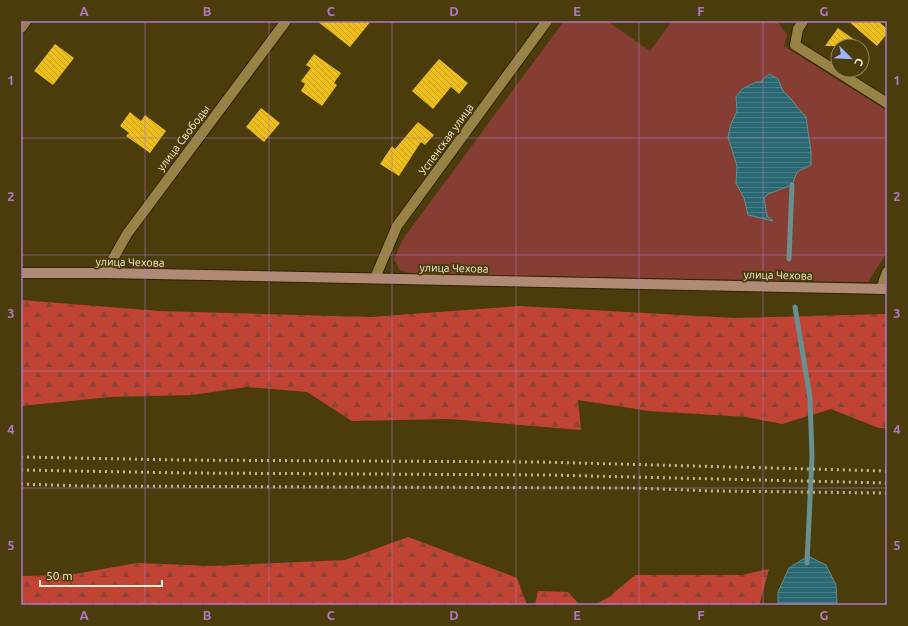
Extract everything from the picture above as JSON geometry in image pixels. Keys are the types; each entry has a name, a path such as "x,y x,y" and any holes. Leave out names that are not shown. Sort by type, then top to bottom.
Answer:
{"street":[{"path":"21,28 26,21"},
{"name":"улица Свободы","path":"105,273 127,234 286,21"},
{"name":"Успенская улица","path":"375,278 397,226 547,21"},
{"path":"803,21 798,29 795,45 887,103"},
{"path":"884,289 887,272"},
{"name":"улица Чехова","path":"21,273 375,278 884,289"}],"shaded area":[{"path":"564,21 607,21 650,51 672,21 777,21 787,35 784,46 830,75 830,78 835,78 887,111 887,252 868,282 412,274 400,270 394,259 403,239","holes":["778,79 783,91 806,117 811,152 811,164 797,172 791,185 768,194 764,198 767,216 772,220 748,215 744,198 736,183 737,166 728,137 731,124 737,111 736,97 762,83"]}],"green space":[{"path":"21,300 159,311 371,317 519,306 735,318 887,314 887,428 879,428 831,409 782,424 746,417 649,411 578,400 581,430 449,419 352,421 307,392 247,387 192,395 110,397 21,406"},
{"path":"408,537 517,578 527,605 21,605 21,576 69,575 137,563 212,566 345,560"},
{"path":"769,569 760,603 758,605 594,605 609,597 635,575 742,575"},
{"path":"538,591 568,592 580,605 535,605"}],"water":[{"path":"769,74 778,79 783,91 806,117 811,152 811,165 797,172 792,185 768,194 764,198 767,216 773,221 748,215 744,198 736,183 737,166 728,137 731,124 737,111 736,97 742,89 756,82 762,82 762,80"},
{"path":"808,556 826,565 836,585 837,605 778,605 778,592 789,568"}],"building":[{"path":"317,21 371,21 350,47"},
{"path":"848,21 878,21 887,29 887,34 877,46 870,40 870,38 868,38"},
{"path":"838,28 852,38 831,38"},
{"path":"830,39 830,46 825,46"},
{"path":"55,44 74,58 53,85 34,71"},
{"path":"314,54 341,73 334,83 337,85 322,106 301,91 305,84 301,81 311,68 306,65"},
{"path":"439,59 468,83 459,94 451,87 433,109 412,91"},
{"path":"261,108 280,123 264,142 246,127"},
{"path":"130,112 141,121 145,115 166,131 150,153 126,136 129,133 120,126"},
{"path":"418,122 434,135 425,145 421,142 399,176 380,164 392,146 395,149"}],"waterway":[{"path":"789,259 792,185"},
{"path":"795,307 810,398 812,457 807,563"}],"railway":[{"path":"21,457 179,460 540,462 887,471"},
{"path":"21,470 186,473 548,475 887,483"},
{"path":"21,484 84,486 634,488 714,491 887,493"}]}
